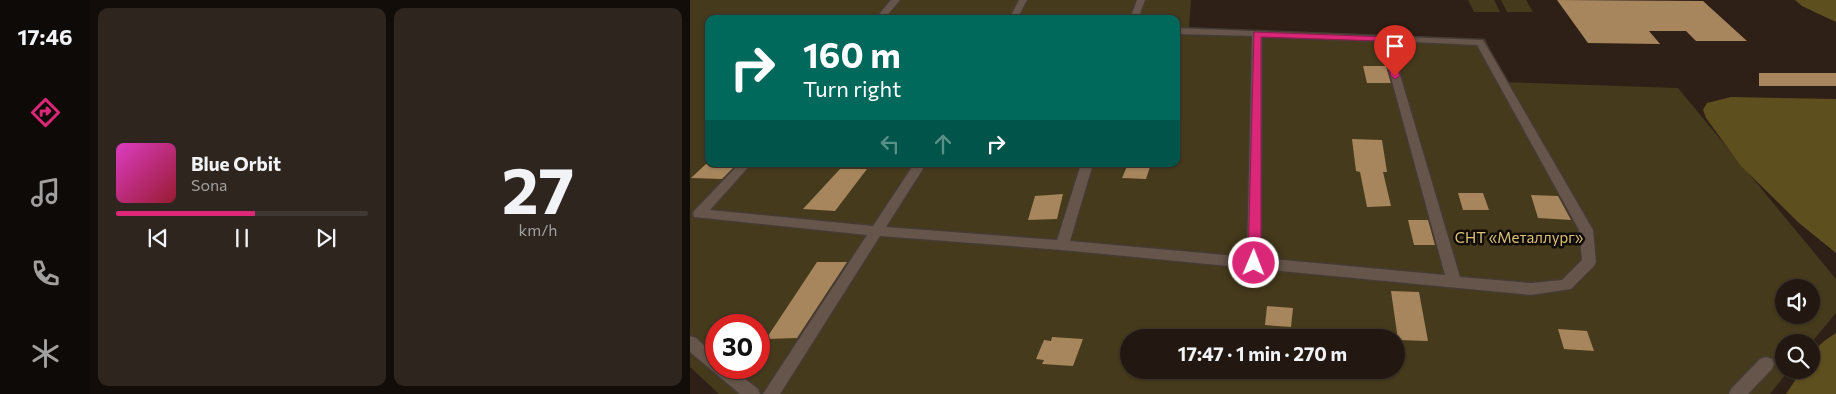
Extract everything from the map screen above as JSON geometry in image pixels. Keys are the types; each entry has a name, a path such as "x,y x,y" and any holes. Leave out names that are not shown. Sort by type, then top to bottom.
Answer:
{"street":[{"path":"883,15 896,0"},
{"path":"1015,15 1023,0"},
{"path":"1135,15 1141,0"},
{"path":"742,167 699,214 875,231 1062,245 1530,289 1566,285 1590,262 1586,230 1480,42 1180,31"},
{"path":"1254,263 1257,34"},
{"path":"1384,39 1454,281"},
{"path":"771,394 918,167"},
{"path":"1062,245 1086,167"},
{"path":"690,343 705,356"},
{"path":"1737,394 1766,364"},
{"path":"734,379 752,394"}],"green space":[{"name":"СНТ «Металлург»","path":"690,0 1191,0 1189,29 1485,39 1505,82 1678,88 1836,279 1836,313 1818,334 1775,334 1775,379 1782,379 1770,394 719,394 690,367"},
{"path":"1468,0 1494,0 1500,12 1474,12"},
{"path":"1501,0 1526,0 1533,12 1507,12"}],"shaded area":[{"path":"1795,0 1836,0 1836,22 1802,6"},
{"path":"1731,97 1836,99 1836,253 1799,223 1741,166 1706,118 1703,110 1707,103"},
{"path":"1836,333 1836,394 1786,394 1796,379 1820,379 1820,345"}],"building":[{"path":"1557,0 1703,1 1747,41 1696,41 1686,31 1649,31 1660,44 1588,43"},
{"path":"1363,66 1386,66 1391,83 1367,83"},
{"path":"1759,73 1836,73 1836,86 1759,86"},
{"path":"1352,139 1382,140 1387,172 1383,172 1391,206 1367,207 1360,172 1356,171"},
{"path":"705,165 705,167 734,167 722,179 691,178"},
{"path":"1127,167 1150,167 1146,179 1122,178"},
{"path":"840,169 867,169 835,211 803,209"},
{"path":"1458,193 1483,193 1489,210 1463,210"},
{"path":"1063,194 1057,219 1028,220 1035,196"},
{"path":"1531,195 1558,196 1571,220 1538,218"},
{"path":"1408,220 1428,220 1435,245 1414,245"},
{"path":"817,262 847,262 797,338 770,339 770,333"},
{"path":"1391,291 1419,292 1428,341 1405,340 1405,329 1396,329"},
{"path":"1267,306 1293,308 1291,327 1265,325"},
{"path":"1558,329 1587,331 1594,351 1564,349"},
{"path":"1052,337 1083,339 1073,366 1042,364 1044,360 1036,359 1044,340 1051,341"}],"route":[{"path":"1254,263 1257,34 1384,39 1395,76"}]}
